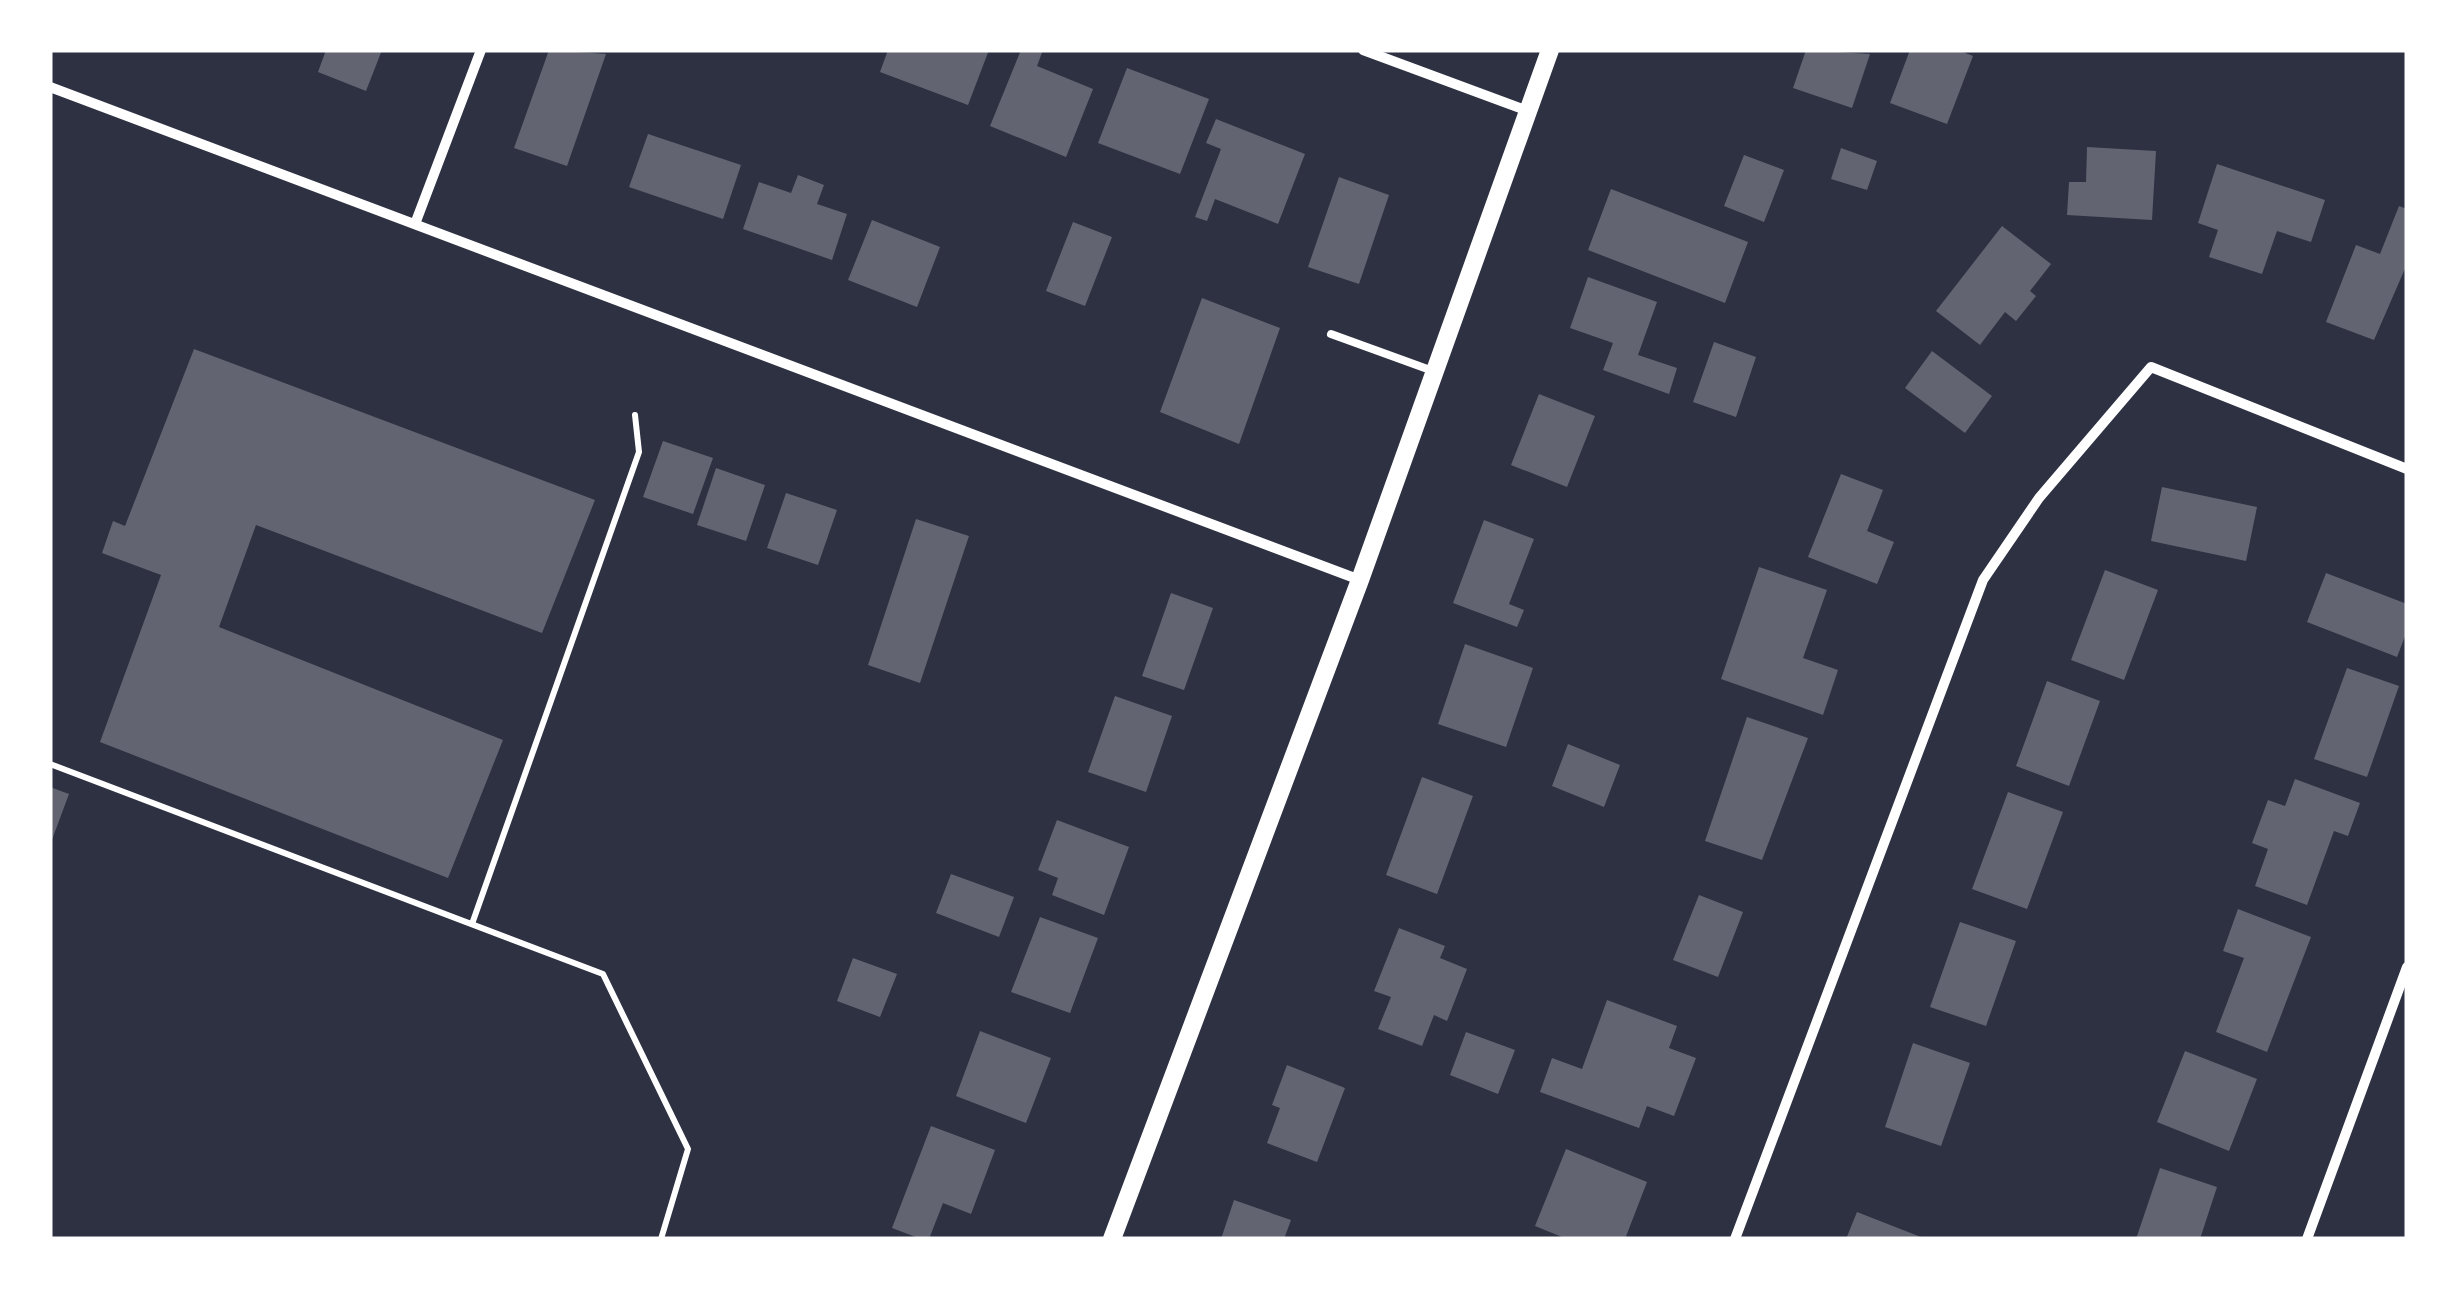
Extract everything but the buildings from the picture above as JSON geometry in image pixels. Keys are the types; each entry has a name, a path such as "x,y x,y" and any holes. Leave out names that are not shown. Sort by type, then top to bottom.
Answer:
{"street":[{"path":"415,224 481,50"},
{"path":"1363,50 1528,111"},
{"path":"1112,1239 1360,580 1550,50"},
{"path":"50,87 1360,580"},
{"path":"1735,1239 1983,580 2039,498 2150,367 2407,469"},
{"path":"2308,1239 2407,966"}],"lane":[{"path":"1332,334 1433,371"}],"path":[{"path":"472,924 639,452 635,415"},
{"path":"50,764 602,974 688,1149 661,1239"}]}
